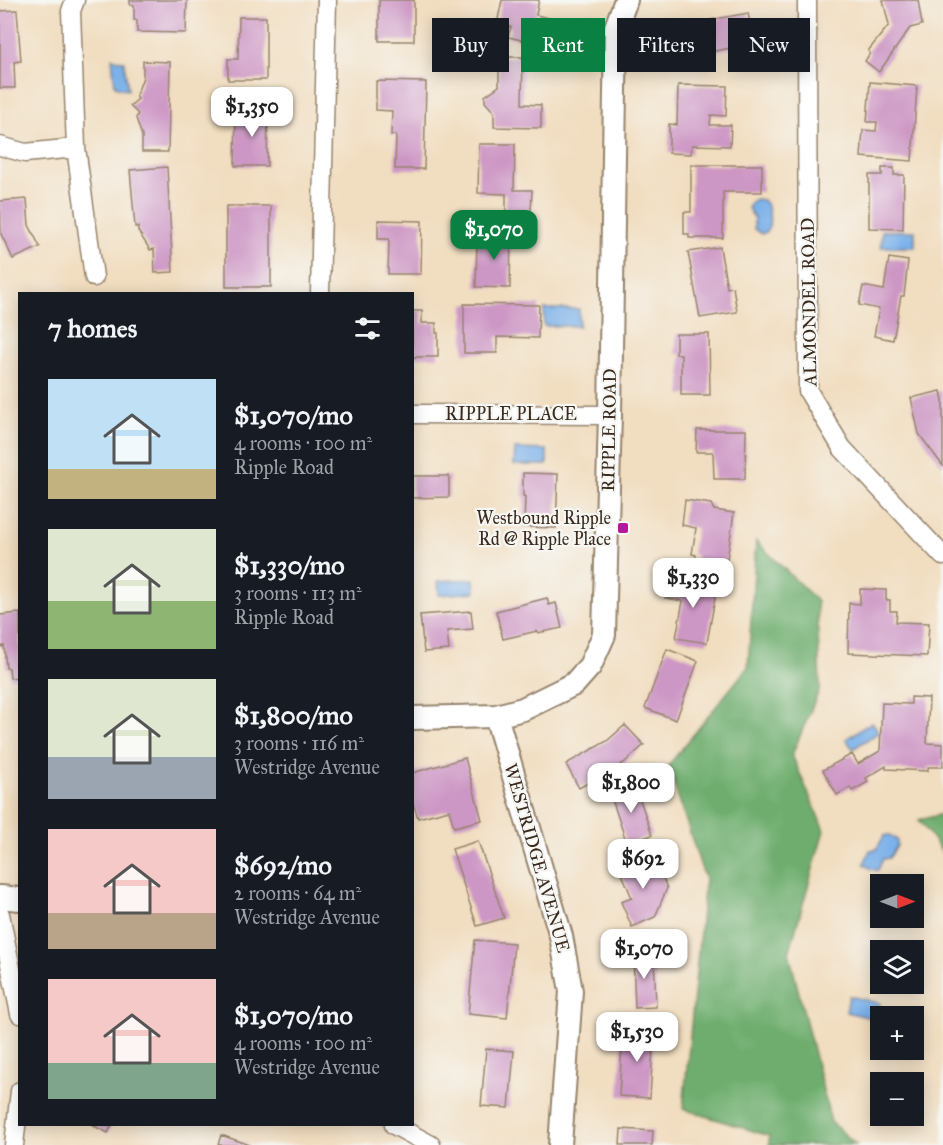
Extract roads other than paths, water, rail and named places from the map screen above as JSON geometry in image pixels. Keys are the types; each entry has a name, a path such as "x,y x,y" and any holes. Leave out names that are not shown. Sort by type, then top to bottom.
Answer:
{"street":[{"path":"75,0 71,11 76,148 94,277"},
{"path":"320,292 327,0"},
{"name":"RIPPLE ROAD","path":"414,718 496,716 523,709 574,684 590,666 604,634 616,27 626,0"},
{"name":"ALMONDEL ROAD","path":"807,0 808,391 842,448 943,556"},
{"path":"0,146 25,153 76,148"},
{"name":"RIPPLE PLACE","path":"414,414 610,415"},
{"name":"WESTRIDGE AVENUE","path":"496,716 561,936 571,991 560,1145"},
{"path":"0,897 18,899"},
{"path":"0,914 18,1004"},
{"path":"14,1145 18,1109"},
{"path":"396,1126 432,1145"}],"water":[{"path":"112,58 124,61 128,90 115,86"},
{"path":"756,199 763,200 769,211 769,225 766,232 762,234 754,229 754,218 748,208"},
{"path":"882,231 915,231 915,247 881,247"},
{"path":"544,309 579,309 579,326 544,326"},
{"path":"515,449 547,450 547,465 514,465"},
{"path":"474,579 475,592 439,595 438,581"},
{"path":"872,722 879,732 853,749 846,739"},
{"path":"889,835 897,840 897,846 889,858 883,859 878,870 873,870 864,864 870,850 876,850 884,836"},
{"path":"849,996 880,1003 879,1006 870,1006 870,1018 846,1012"}],"place":[{"name":"Westbound Ripple Rd @ Ripple Place","path":"623,528"}]}
